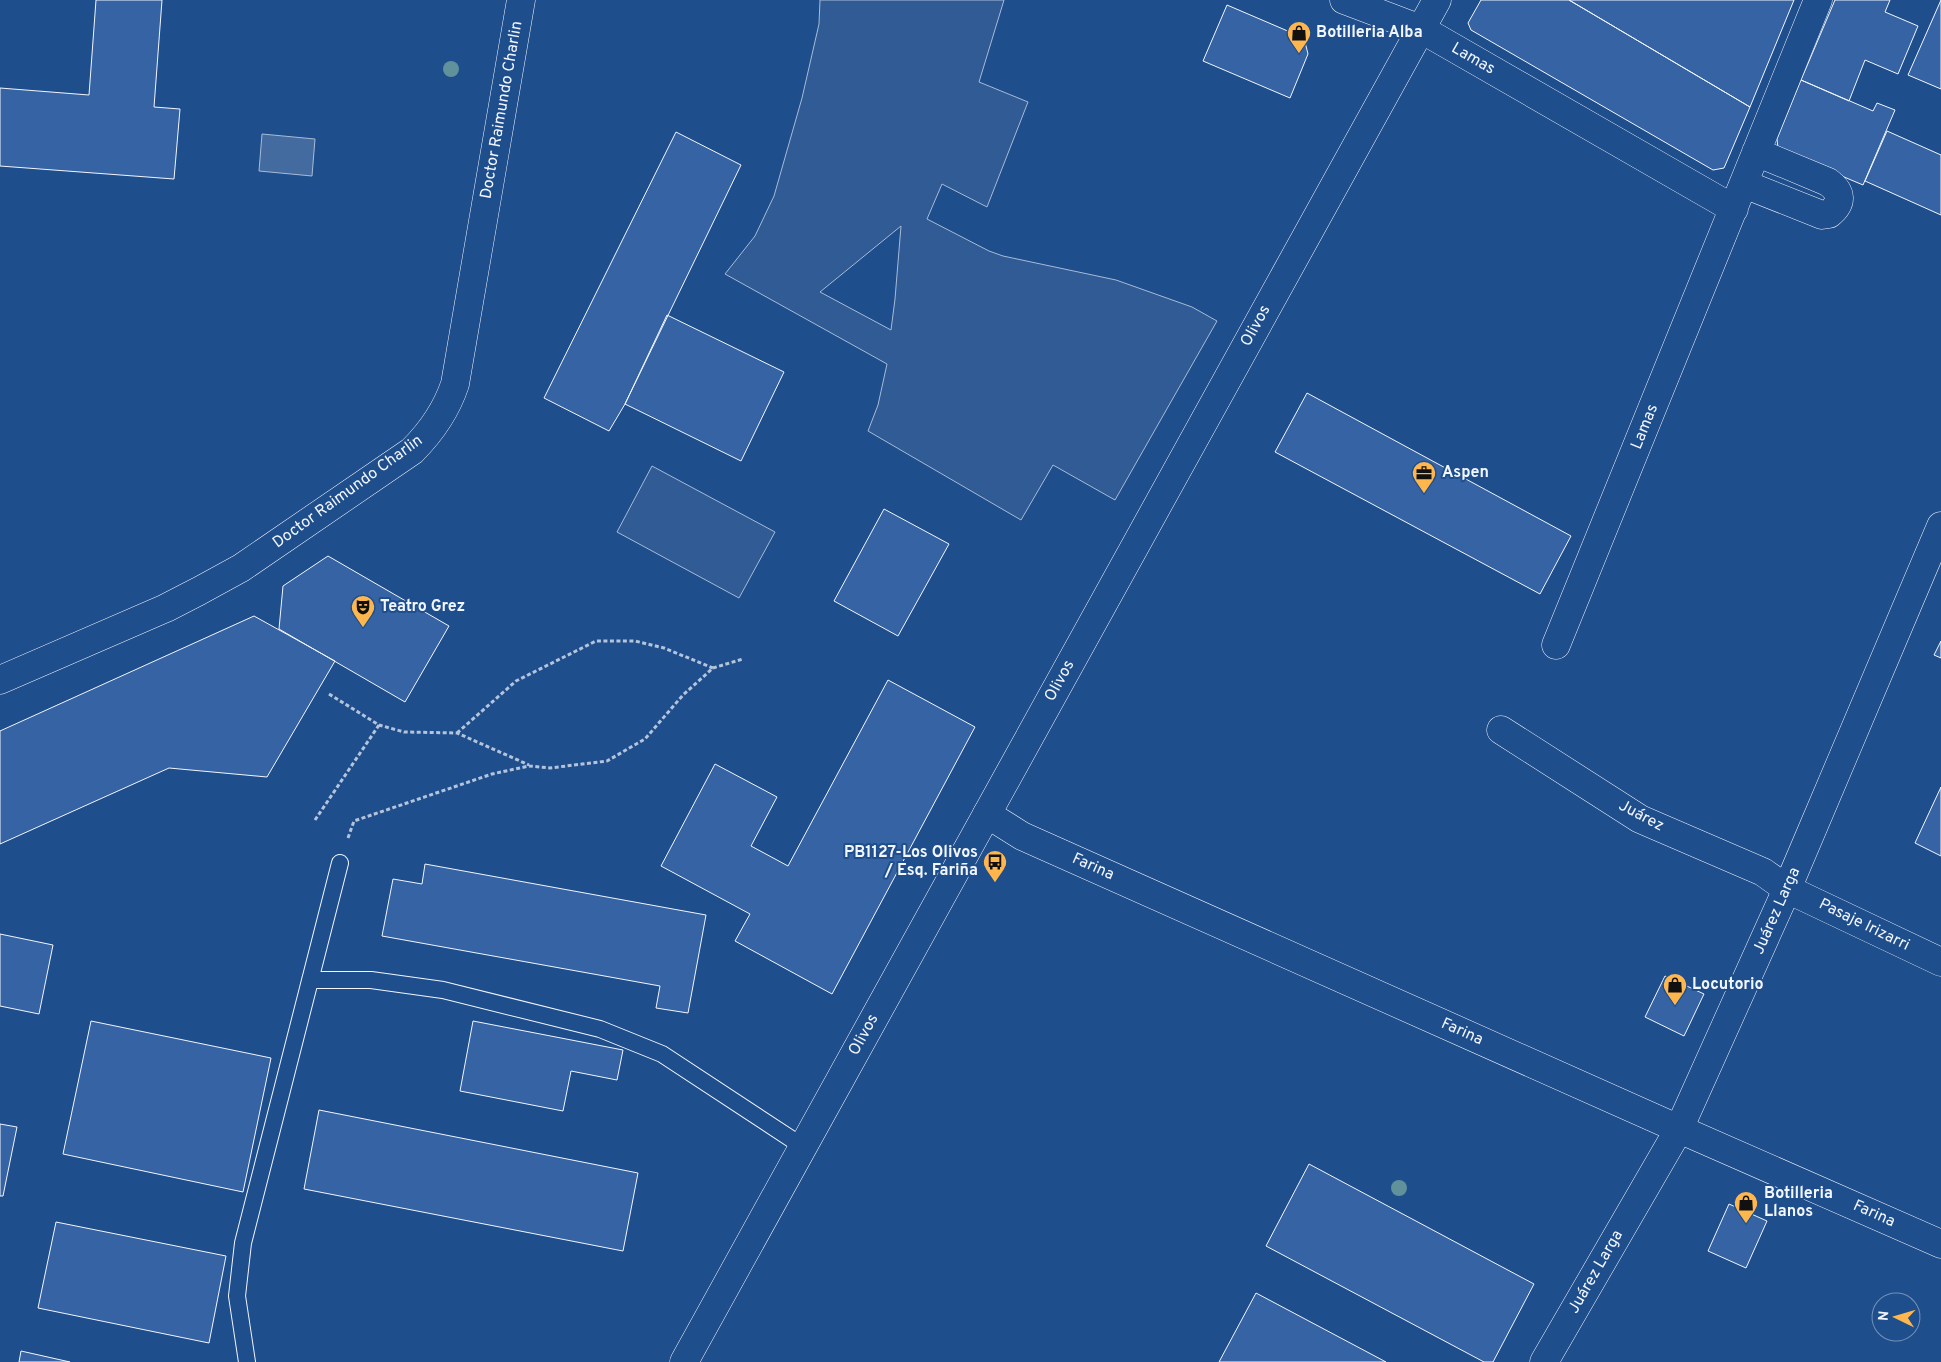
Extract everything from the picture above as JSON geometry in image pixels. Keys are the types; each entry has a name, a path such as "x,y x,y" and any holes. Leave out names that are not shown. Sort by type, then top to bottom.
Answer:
{"street":[{"name":"Doctor Raimundo Charlin","path":"0,680 166,608 241,568 412,451 428,436 449,402 455,384 521,0"},
{"name":"Lamas","path":"1344,0 1421,29 1734,209"},
{"name":"Olivos","path":"684,1362 1437,0"},
{"name":"Lamas","path":"1556,645 1818,0"},
{"path":"1744,184 1822,215 1829,214 1838,203 1839,195 1836,188 1828,182 1756,152"},
{"name":"Juárez Larga","path":"1544,1362 1678,1129 1787,889 1941,526"},
{"name":"Juárez","path":"1501,730 1640,819 1763,872 1787,889"},
{"name":"Farina","path":"987,814 1022,836 1678,1129 1941,1244"},
{"name":"Pasaje Irizarri","path":"1787,889 1941,962"}],"lane":[{"path":"248,1362 237,1296 242,1244 340,863"},
{"path":"310,980 371,980 443,990 600,1029 662,1054 802,1146"}],"path":[{"path":"457,733 516,681 596,640 635,640 664,648 713,668"},
{"path":"354,821 492,774 529,766 550,768 607,761 645,739 683,695 713,668 743,659"},
{"path":"329,694 379,725 404,732 457,733 529,766"},
{"path":"316,820 379,725"}],"shaded area":[{"path":"820,0 1004,0 979,82 1028,102 987,207 942,184 927,219 989,251 1003,256 1116,280 1192,307 1217,321 1115,500 1053,465 1021,520 868,431 878,405 887,364 725,274 755,236 774,196 802,98 819,24","holes":["901,226 891,330 820,292"]},
{"path":"262,134 315,139 312,176 259,171"},
{"path":"652,466 775,532 739,598 617,532"}],"building":[{"path":"96,0 162,0 154,107 180,109 174,179 0,166 0,88 89,95"},
{"path":"1481,0 1569,0 1750,107 1724,168 1713,170 1471,30 1468,23"},
{"path":"1569,0 1794,0 1750,107"},
{"path":"1835,0 1890,0 1885,12 1918,26 1898,74 1865,60 1849,101 1801,80"},
{"path":"1941,0 1941,89 1908,75"},
{"path":"1227,5 1304,38 1308,54 1290,98 1203,61"},
{"path":"1801,80 1873,111 1877,103 1895,110 1863,185 1778,149 1777,139"},
{"path":"1887,131 1941,155 1941,215 1865,181"},
{"path":"676,132 741,165 625,404 609,431 544,398"},
{"path":"667,315 784,372 741,461 625,404"},
{"name":"Aspen","path":"1307,393 1571,536 1540,594 1275,452"},
{"path":"884,509 949,544 898,636 834,601"},
{"name":"Teatro Grez","path":"328,556 449,626 405,702 279,629 283,586"},
{"path":"254,616 335,661 267,777 169,768 0,844 0,731"},
{"path":"1941,641 1941,658 1934,655"},
{"path":"888,680 975,727 832,994 735,941 750,914 661,866 715,764 777,797 751,846 788,866"},
{"path":"1941,787 1941,856 1915,843"},
{"path":"425,864 706,915 688,1013 656,1008 660,986 382,936 393,879 422,884"},
{"path":"0,934 53,945 39,1014 0,1006"},
{"name":"Locutorio","path":"1665,976 1704,994 1684,1036 1645,1017"},
{"path":"91,1021 271,1058 243,1192 63,1154"},
{"path":"473,1021 623,1050 617,1080 571,1071 563,1111 460,1091"},
{"path":"319,1110 638,1173 623,1251 304,1189"},
{"path":"0,1124 17,1127 3,1196 0,1196"},
{"path":"1309,1164 1534,1284 1493,1362 1484,1362 1266,1246"},
{"path":"1729,1204 1767,1221 1746,1268 1708,1251"},
{"path":"56,1222 226,1256 209,1343 38,1308"},
{"path":"1256,1293 1386,1362 1219,1362"},
{"path":"21,1351 70,1362 19,1362"}],"place":[{"name":"Botilleria Alba","path":"1299,54"},
{"name":"Aspen","path":"1424,494"},
{"name":"Teatro Grez","path":"363,628"},
{"name":"PB1127-Los Olivos / Esq. Fariña","path":"995,883"},
{"name":"Locutorio","path":"1675,1006"},
{"name":"Botilleria Llanos","path":"1746,1224"}]}
